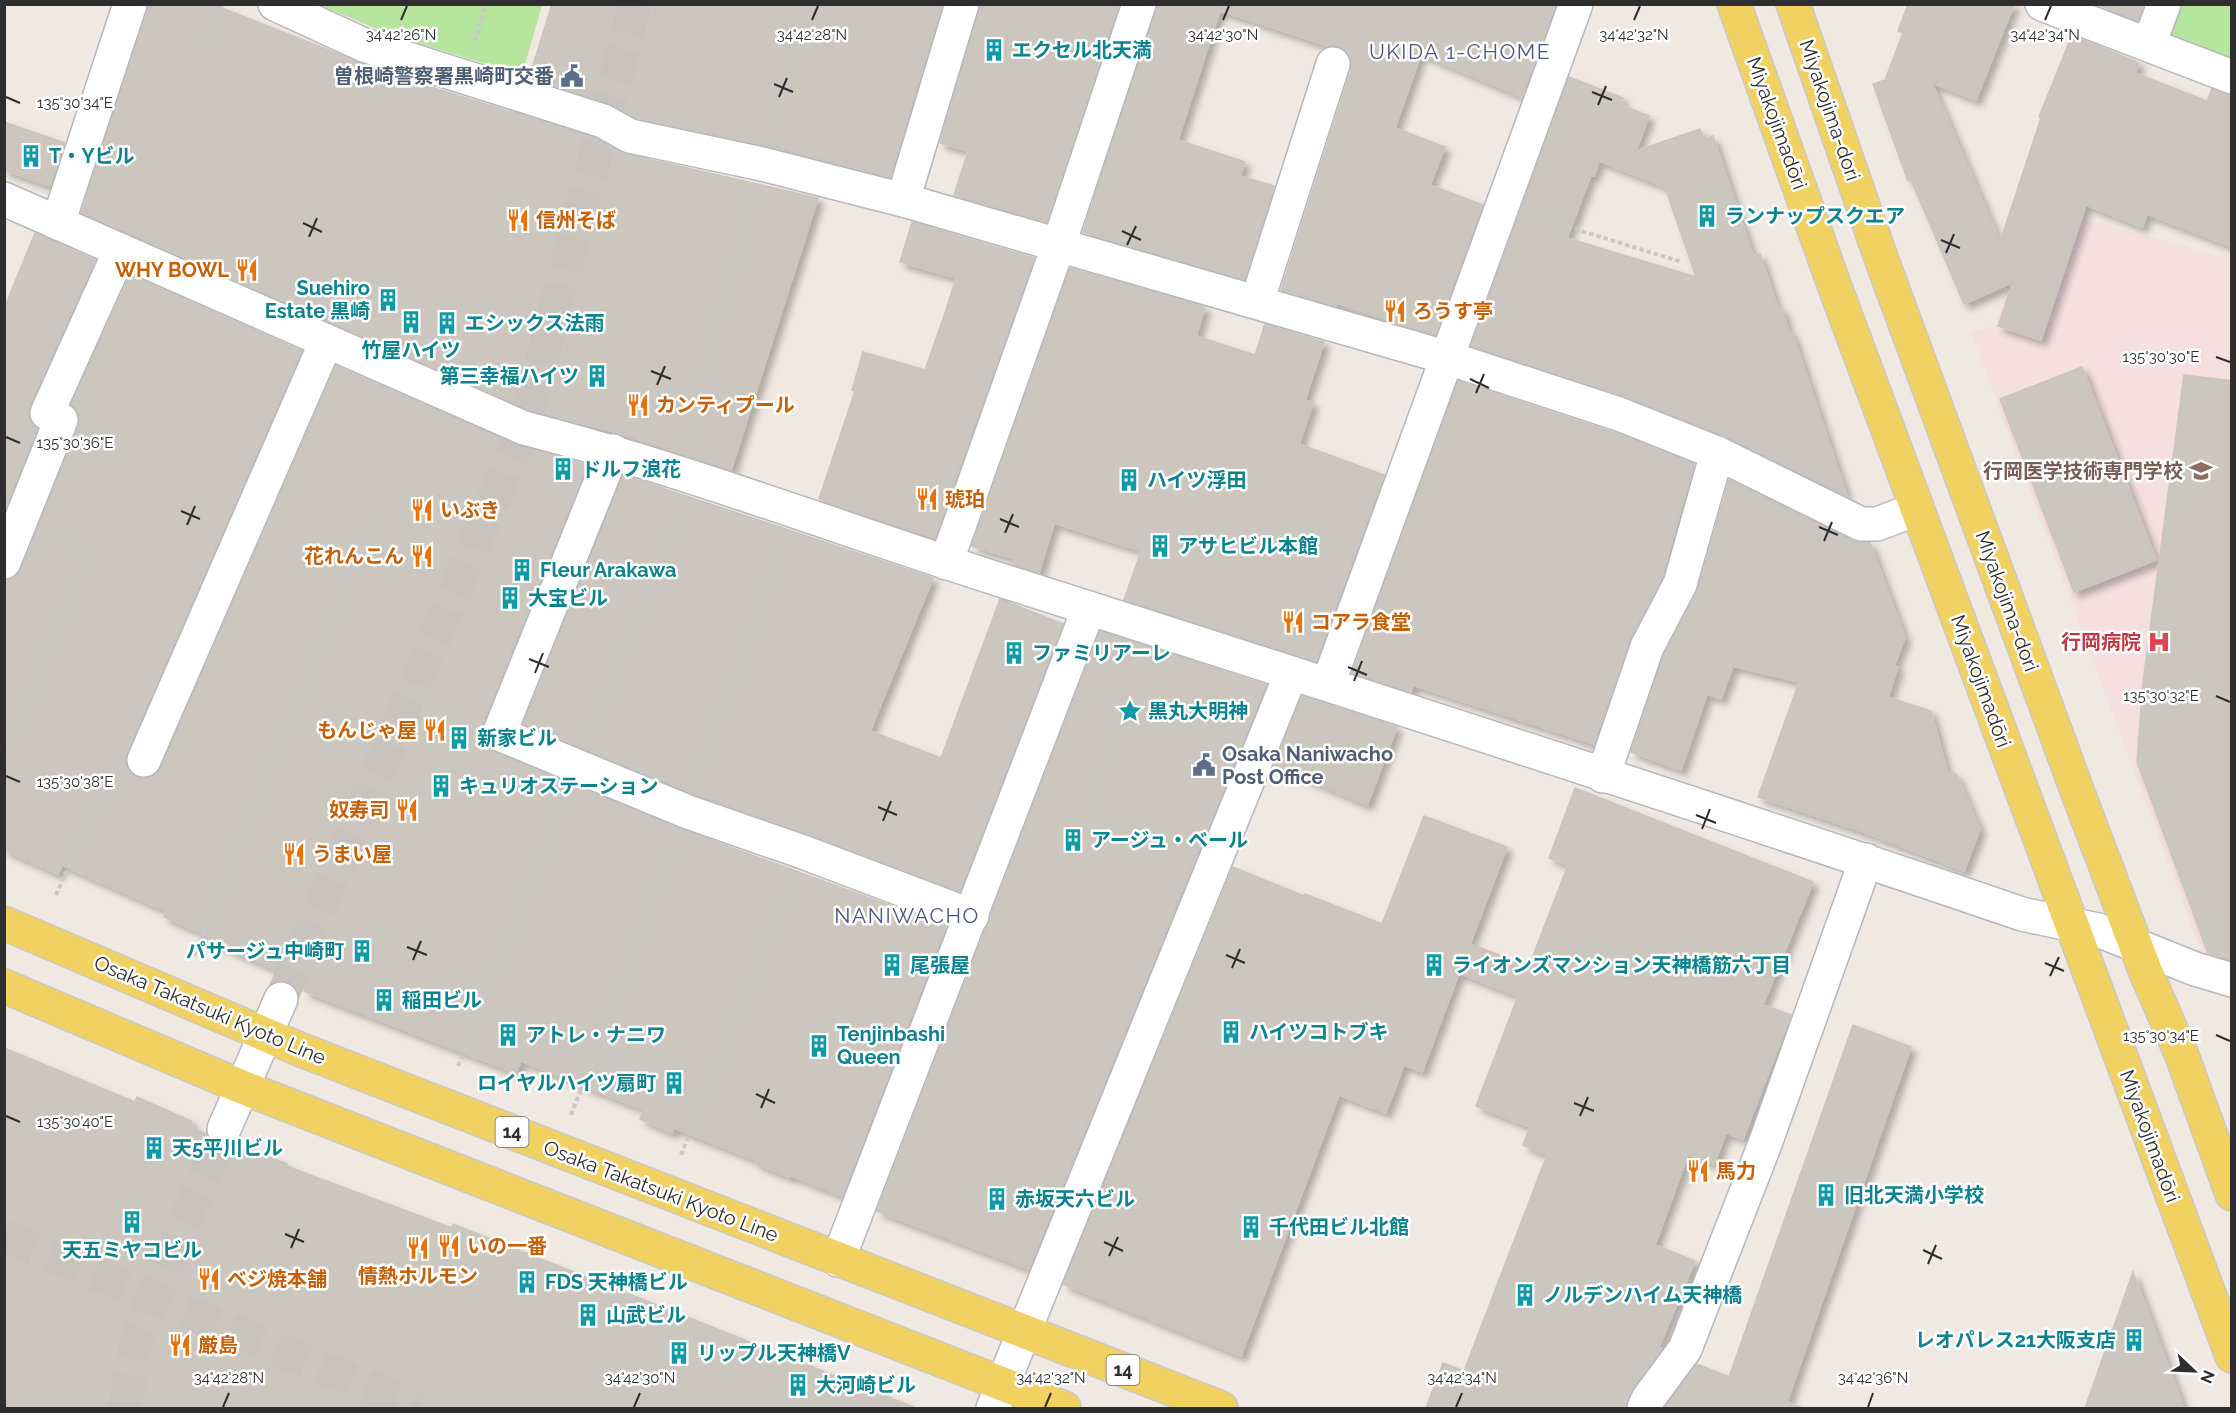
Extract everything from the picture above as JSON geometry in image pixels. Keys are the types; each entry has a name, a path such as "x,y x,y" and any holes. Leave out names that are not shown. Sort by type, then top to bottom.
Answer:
{"main road":[{"name":"Miyakojimadōri","path":"1734,4 1917,509 2232,1356"},
{"name":"Miyakojima-dori","path":"1793,4 1880,255 2137,946 2181,1053 2232,1194"},
{"name":"Osaka Takatsuki Kyoto Line","path":"4,923 265,1034 1221,1408"},
{"path":"4,986 998,1397 1064,1408"}],"street":[{"path":"58,223 130,4"},
{"path":"275,4 364,45 603,121 630,136 762,164 903,200 1445,357 1618,414 1717,453 1861,524 1877,524 1917,509"},
{"path":"903,200 962,4"},
{"path":"946,563 1059,244 1139,4"},
{"path":"1328,684 1445,357 1576,4"},
{"path":"2043,4 2232,77"},
{"path":"2149,44 2164,4"},
{"path":"1257,302 1333,64"},
{"path":"4,199 524,428 679,471 946,563 1328,684 2022,914 2098,930 2195,969 2232,980"},
{"path":"4,562 61,420 47,413 120,250"},
{"path":"144,760 326,342"},
{"path":"613,451 499,734 688,812 803,852 972,916"},
{"path":"1604,776 1647,647 1680,584 1717,453"},
{"path":"838,1260 1089,608"},
{"path":"998,1397 1291,674"},
{"path":"1644,1408 1648,1399 1685,1349 1765,1144 1866,861"},
{"path":"224,1129 281,999"}],"path":[{"path":"206,44 222,4"},
{"path":"679,471 762,164 809,4"},
{"path":"1502,205 1682,262"},
{"path":"4,755 92,550 21,521"},
{"path":"194,956 373,524"},
{"path":"1059,684 1126,711 1088,809"},
{"path":"409,698 499,734"},
{"path":"56,895 120,748 144,760"},
{"path":"681,1155 803,852"}],"shaded area":[{"name":"行岡病院","path":"2038,186 2089,202 2085,220 2231,259 2231,962 2201,952 1971,332 1995,326"}],"green space":[{"path":"542,4 522,75 389,34 320,5"},
{"path":"2173,5 2231,5 2231,69 2160,38"}],"building":[{"path":"148,4 212,4 392,75 596,138 626,154 818,198 731,470 619,433 530,410 81,213"},
{"path":"552,4 942,4 890,177 767,146 637,118 609,103 529,78"},
{"path":"980,4 1119,4 1047,222 954,195 968,151 940,143"},
{"path":"1157,4 1222,4 1178,140 1245,162 1240,176 1274,186 1245,279 1083,232"},
{"path":"1222,4 1556,4 1522,97 1421,54 1395,128 1445,147 1430,185 1483,205 1435,335 1337,303 1336,306 1281,290 1351,70 1350,53 1338,46 1328,46 1221,11"},
{"path":"1908,4 2014,4 1976,100 1932,83 2000,242 2041,118 2039,117 2072,35 2139,63 2135,73 2207,101 2212,89 2232,95 2232,247 2147,214 2142,227 2086,205 2041,340 1998,326 2013,282 1964,304 1911,180 1908,181 1873,84 1885,80 1903,33 1898,31"},
{"path":"2096,4 2144,4 2138,21"},
{"path":"1569,77 1623,98 1621,105 1649,116 1636,151 1700,129 1704,139 1713,136 1753,256 1760,254 1778,309 1782,308 1789,333 1792,332 1847,496 1724,436 1625,396 1471,346","holes":["1599,161 1665,187 1696,277 1567,238 1591,175 1594,176"]},
{"name":"T・Yビル","path":"4,122 65,143 50,186 4,170"},
{"path":"912,222 1034,258 935,539 819,499 855,391 852,390 863,352 925,370 945,313 956,278 900,262"},
{"path":"35,233 95,260 30,405 28,415 37,429 4,510 4,309"},
{"path":"1070,268 1205,307 1196,336 1255,355 1265,324 1324,342 1305,400 1313,403 1299,444 1384,475 1316,661 1124,600 1141,551 1054,523 1039,573 1013,564 1015,559 972,546"},
{"path":"130,275 302,351 127,753 126,763 129,772 137,777 147,778 156,775 161,767 336,366 517,445 587,465 482,727 481,737 485,746 492,751 681,829 946,926 842,1196 790,1175 789,1177 755,1163 756,1160 674,1128 672,1133 640,1119 644,1110 521,1061 516,1073 304,991 307,983 209,941 211,937 164,917 166,911 62,865 58,874 4,850 4,580 15,577 21,569 78,427 80,417 71,405"},
{"path":"2082,367 2156,560 2074,592 2000,399"},
{"path":"2184,375 2232,381 2232,960 2208,953 2137,762 2143,682"},
{"path":"1458,381 1613,432 1694,464 1662,577 1629,641 1594,744 1413,685 1411,692 1352,673"},
{"path":"623,475 933,578 870,731 941,758 1000,599 1063,624 960,891 695,794 523,724"},
{"path":"1729,480 1853,541 1870,543 1905,638 1894,666 1898,667 1888,697 1931,711 1947,771 1956,774 1980,829 1964,871 1864,832 1758,797 1799,682 1733,666 1721,699 1707,694 1681,770 1631,752 1664,654 1698,589"},
{"path":"1100,631 1266,685 1029,1269 877,1211"},
{"path":"1302,696 1397,727 1367,805 1274,765"},
{"path":"1575,788 1813,882 1763,1005 1791,1015 1743,1139 1726,1133 1714,1164 1688,1155 1655,1245 1695,1261 1659,1347 1662,1349 1633,1388 1626,1408 1426,1408 1443,1363 1464,1371 1547,1155 1523,1145 1530,1127 1476,1106 1518,996 1459,973 1422,1072 1404,1065 1386,1113 1339,1095 1241,1356 1063,1284 1233,867 1382,924 1424,816 1507,847 1470,944 1529,966 1568,865 1549,858"},
{"name":"旧北天満小学校","path":"1853,1025 1911,1047 1787,1402 1803,1408 1664,1408 1697,1364 1729,1377"},
{"path":"4,1048 135,1102 137,1097 191,1121 194,1129 206,1134 217,1146 233,1145 245,1150 246,1147 287,1164 286,1166 452,1228 453,1224 916,1408 4,1408"},
{"name":"レオパレス21大阪支店","path":"2133,1272 2184,1408 2085,1408"}],"tunnel":[{"path":"281,999 524,428 635,4"},
{"path":"125,1408 138,1332 224,1129"},
{"path":"4,1236 419,1408"}],"place":[{"name":"エクセル北天満","path":"994,50"},
{"name":"曽根崎警察署黒崎町交番","path":"572,76"},
{"name":"T・Yビル","path":"31,156"},
{"name":"ランナップスクエア","path":"1707,216"},
{"name":"信州そば","path":"518,220"},
{"name":"WHY BOWL","path":"247,270"},
{"name":"Suehiro Estate 黒崎","path":"388,300"},
{"name":"ろうす亭","path":"1395,311"},
{"name":"竹屋ハイツ","path":"411,322"},
{"name":"エシックス法雨","path":"447,323"},
{"name":"第三幸福ハイツ","path":"597,376"},
{"name":"カンティプール","path":"638,405"},
{"name":"ドルフ浪花","path":"563,469"},
{"name":"行岡医学技術専門学校","path":"2201,471"},
{"name":"ハイツ浮田","path":"1129,480"},
{"name":"琥珀","path":"927,499"},
{"name":"いぶき","path":"422,510"},
{"name":"アサヒビル本館","path":"1160,546"},
{"name":"花れんこん","path":"422,556"},
{"name":"Fleur Arakawa","path":"522,570"},
{"name":"大宝ビル","path":"510,598"},
{"name":"コアラ食堂","path":"1293,622"},
{"name":"行岡病院","path":"2159,642"},
{"name":"ファミリアーレ","path":"1014,653"},
{"name":"黒丸大明神","path":"1130,711"},
{"name":"もんじゃ屋","path":"435,730"},
{"name":"新家ビル","path":"459,738"},
{"name":"Osaka Naniwacho Post Office","path":"1204,765"},
{"name":"キュリオステーション","path":"441,786"},
{"name":"奴寿司","path":"407,810"},
{"name":"アージュ・ベール","path":"1073,840"},
{"name":"うまい屋","path":"294,854"},
{"name":"パサージュ中崎町","path":"362,951"},
{"name":"尾張屋","path":"892,965"},
{"name":"ライオンズマンション天神橋筋六丁目","path":"1434,965"},
{"name":"稲田ビル","path":"384,1000"},
{"name":"ハイツコトブキ","path":"1231,1032"},
{"name":"アトレ・ナニワ","path":"508,1035"},
{"name":"Tenjinbashi Queen","path":"819,1046"},
{"name":"ロイヤルハイツ扇町","path":"674,1083"},
{"name":"天5平川ビル","path":"154,1148"},
{"name":"馬力","path":"1698,1171"},
{"name":"旧北天満小学校","path":"1826,1195"},
{"name":"赤坂天六ビル","path":"997,1199"},
{"name":"天五ミヤコビル","path":"132,1222"},
{"name":"千代田ビル北館","path":"1251,1227"},
{"name":"いの一番","path":"449,1246"},
{"name":"情熱ホルモン","path":"418,1248"},
{"name":"ベジ焼本舗","path":"209,1279"},
{"name":"FDS 天神橋ビル","path":"527,1282"},
{"name":"ノルデンハイム天神橋","path":"1525,1295"},
{"name":"山武ビル","path":"588,1315"},
{"name":"レオパレス21大阪支店","path":"2134,1340"},
{"name":"厳島","path":"180,1345"},
{"name":"リップル天神橋V","path":"679,1353"},
{"name":"大河崎ビル","path":"798,1385"}],"district":[{"name":"UKIDA 1-CHOME","path":"1460,52"},
{"name":"NANIWACHO","path":"907,916"}]}
